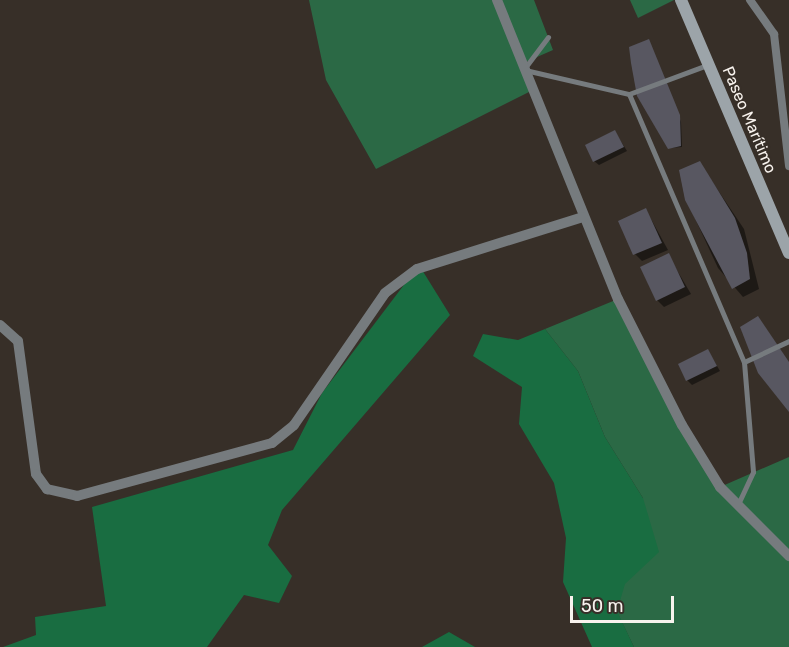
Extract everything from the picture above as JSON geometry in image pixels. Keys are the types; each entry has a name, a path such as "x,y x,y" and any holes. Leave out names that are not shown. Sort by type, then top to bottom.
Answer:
{"main road":[{"name":"Paseo Marítimo","path":"681,0 789,253"}],"street":[{"path":"496,0 583,217 682,425 736,507 789,556"},
{"path":"750,0 774,34 789,166"},
{"path":"0,325 18,341 36,474 47,489 77,496 272,443 294,425 385,293 417,268 583,217"}],"lane":[{"path":"548,37 523,70 630,94 708,65"},
{"path":"630,94 744,362 753,472 736,507"},
{"path":"744,362 789,341"}],"green space":[{"path":"309,0 534,0 553,50 521,64 531,91 376,169 326,80"},
{"path":"630,0 674,0 638,18"},
{"path":"419,265 450,315 282,510 268,545 292,576 279,603 244,595 207,647 3,647 36,635 35,617 106,606 92,507 293,450 322,393"},
{"path":"618,299 720,487 789,457 789,647 634,647 617,612 643,498 605,437 578,371 545,329"},
{"path":"545,329 578,371 605,437 643,498 659,552 625,584 617,611 634,647 592,647 563,582 566,538 554,483 519,424 522,387 473,356 483,334 518,340"},
{"path":"449,632 475,647 422,647"}],"building":[{"path":"649,39 680,115 681,146 668,149 637,96 629,47"},
{"path":"615,130 624,147 593,162 585,145"},
{"path":"700,161 735,218 747,253 750,279 732,289 685,200 679,170"},
{"path":"646,208 662,243 633,255 618,221"},
{"path":"669,253 685,287 656,301 640,267"},
{"path":"758,316 789,362 789,412 758,373 740,327"},
{"path":"708,349 717,366 686,381 678,364"}]}
